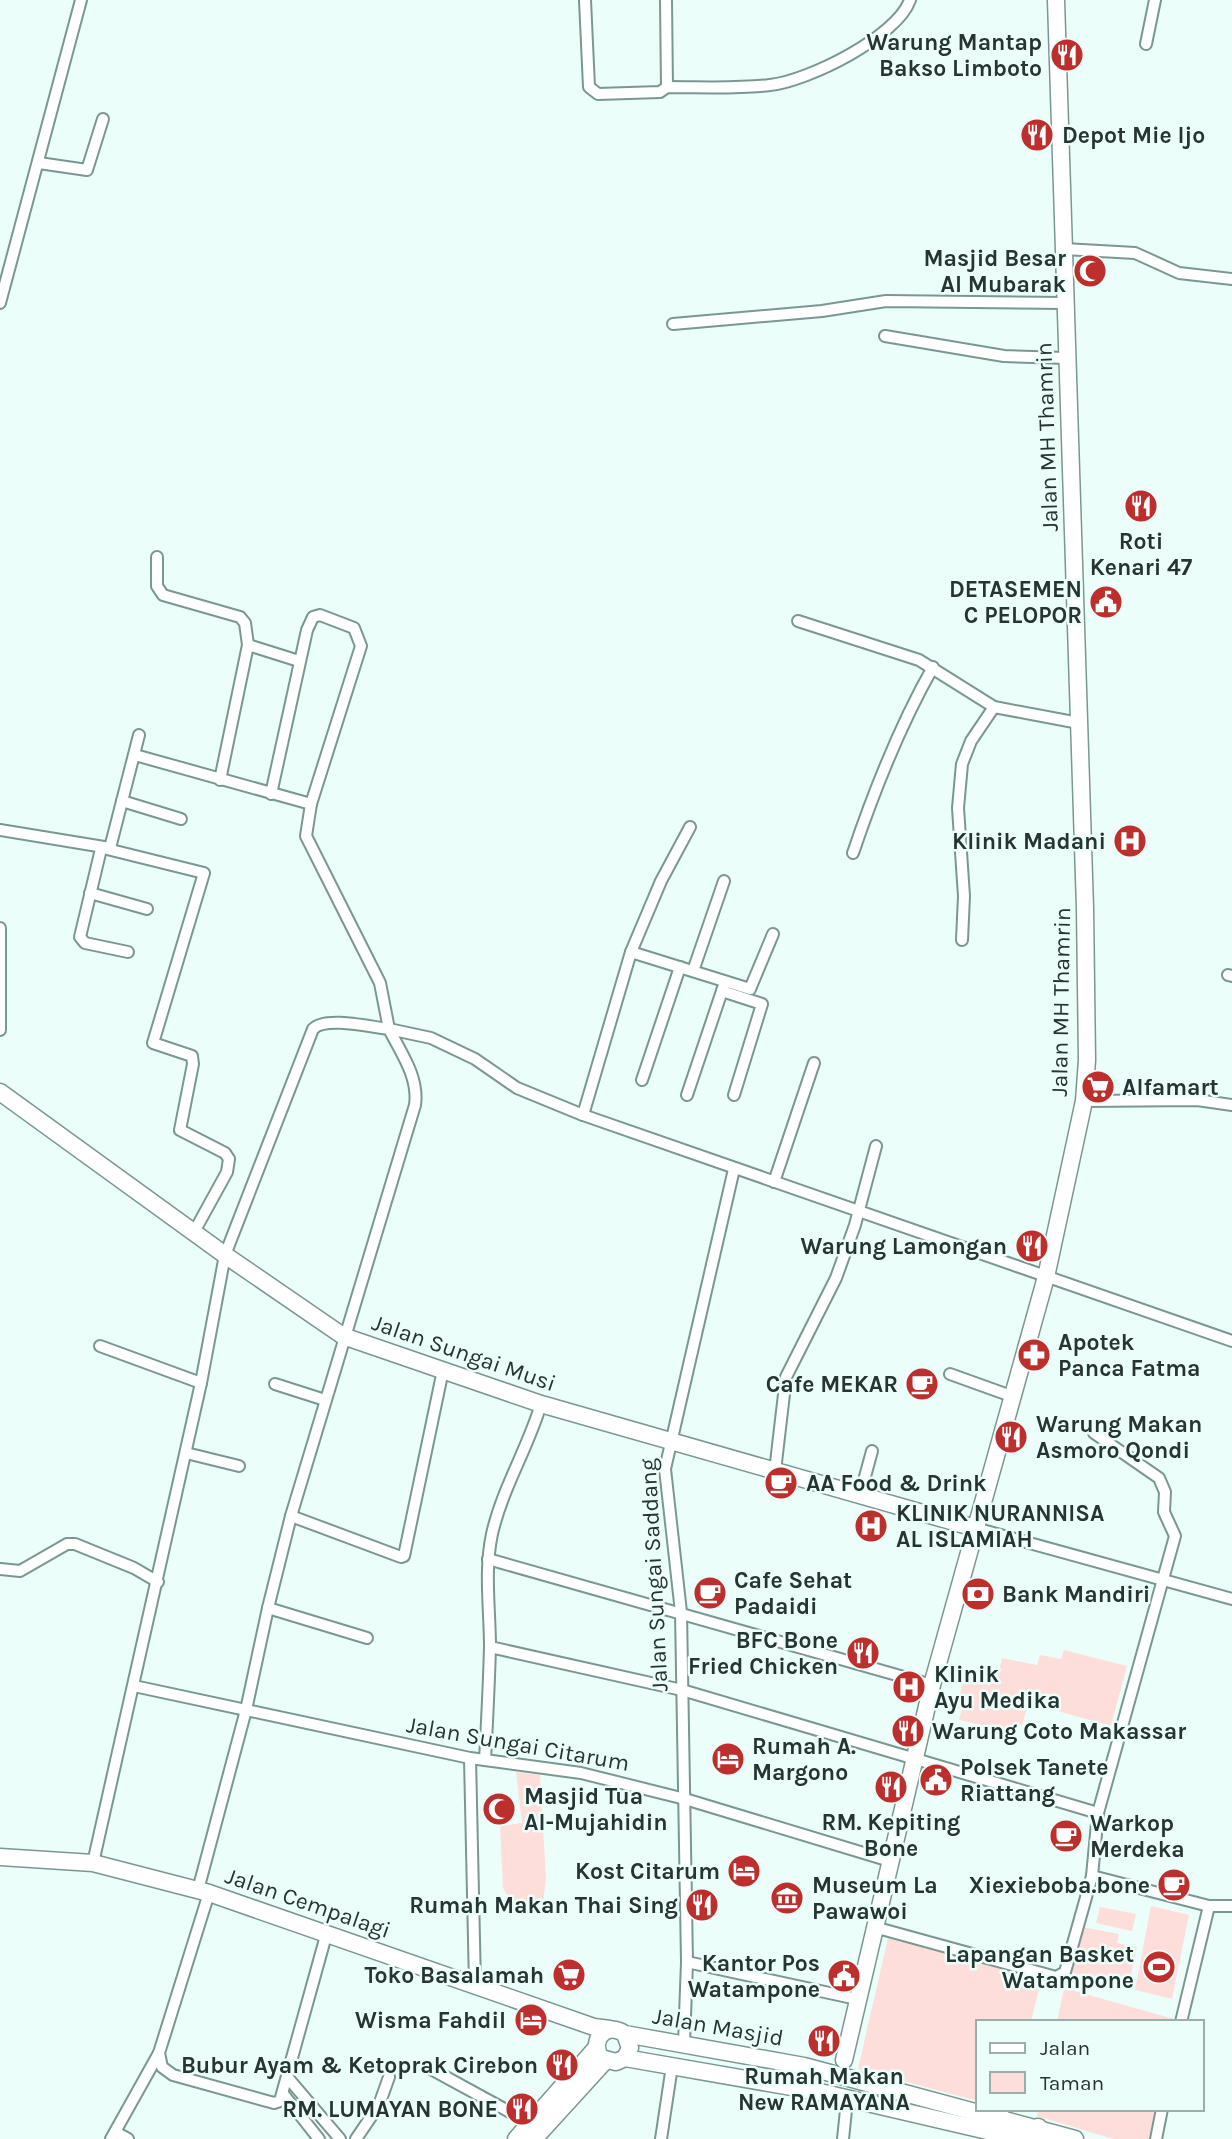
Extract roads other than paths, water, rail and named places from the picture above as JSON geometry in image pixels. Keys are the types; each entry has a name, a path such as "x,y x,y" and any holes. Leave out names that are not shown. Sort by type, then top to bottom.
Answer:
{"main road":[{"name":"Jalan MH Thamrin","path":"844,2060 932,1685 1046,1277 1083,1101 1087,1060 1079,723 1056,0"},
{"name":"Jalan Sungai Musi","path":"0,1092 225,1255 343,1336 541,1404 975,1528"},
{"name":"Jalan Cempalagi","path":"0,1857 93,1863 204,1891 475,1985 605,2040"},
{"name":"Jalan Masjid","path":"605,2040 684,2043 823,2070 999,2125 849,2105 820,2092 625,2058 616,2063 605,2040"},
{"path":"516,2139 532,2131 578,2078 605,2040 630,2048 625,2058"},
{"path":"820,2092 823,2070 844,2060 853,2078 849,2105"},
{"path":"999,2125 1036,2134 1075,2139"},
{"path":"999,2125 1022,2139"}],"street":[{"path":"0,302 81,0"},
{"path":"585,0 587,69 592,90 598,94 654,93 667,88 771,85 793,81 872,41 903,14 910,0"},
{"path":"666,0 667,88"},
{"path":"1146,44 1155,0"},
{"path":"39,163 87,170 103,119"},
{"path":"1064,249 1135,253 1179,274 1232,279"},
{"path":"673,324 822,311 886,301 1066,303"},
{"path":"885,336 1004,356 1067,358"},
{"path":"157,557 157,586 163,595 240,617 245,623 248,645 220,780"},
{"path":"128,2139 113,2136 159,2053 204,1891 291,1516 343,1336 393,1182 416,1093 413,1077 388,1029 380,983 306,836 311,804 361,646 359,635 350,625 317,615 310,621 271,794"},
{"path":"798,621 886,646 933,667 995,707 1079,723"},
{"path":"248,645 299,661"},
{"path":"853,853 874,789 905,717 933,667"},
{"path":"962,940 964,897 958,808 962,764 971,741 995,707"},
{"path":"128,952 82,940 80,934 104,849 113,845 139,735"},
{"path":"135,755 311,804"},
{"path":"122,801 181,819"},
{"path":"583,1115 631,952 661,881 690,827"},
{"path":"0,830 104,849 204,873 153,1043 192,1056 193,1064 180,1130 225,1153 230,1165 194,1232"},
{"path":"693,971 724,881"},
{"path":"90,893 147,909"},
{"path":"0,928 0,1030"},
{"path":"723,986 751,988 774,934"},
{"path":"631,952 693,971 762,1004 734,1095"},
{"path":"642,1080 680,967"},
{"path":"687,1096 723,986"},
{"path":"93,1863 158,1582 201,1383 225,1255 317,1024 388,1029 431,1038 475,1059 517,1088 583,1115 1232,1341"},
{"path":"774,1182 814,1063"},
{"path":"1083,1101 1197,1100 1232,1105"},
{"path":"775,1471 786,1377 836,1278 876,1146"},
{"name":"Jalan Sungai Saddang","path":"684,2043 687,1962 681,1612 665,1469 669,1441 734,1169"},
{"path":"100,1346 201,1383"},
{"path":"291,1516 404,1556 443,1370"},
{"path":"950,1374 1014,1397"},
{"path":"275,1384 325,1400"},
{"path":"485,1760 490,1647 488,1559 492,1534 503,1499 531,1439 541,1404"},
{"path":"874,1927 1061,1977 1065,1972 1092,1875 1098,1813 1175,1536 1164,1512 1165,1492 1159,1478 1094,1433"},
{"path":"860,1496 872,1451"},
{"path":"186,1453 239,1466"},
{"path":"975,1528 1232,1599"},
{"path":"0,1569 20,1571 66,1544 75,1544 134,1568 158,1582"},
{"path":"488,1559 932,1685"},
{"path":"268,1608 367,1637"},
{"path":"490,1647 682,1690 1098,1813"},
{"name":"Jalan Sungai Citarum","path":"134,1686 470,1758 581,1773 685,1799 890,1861"},
{"path":"470,1758 475,1985"},
{"path":"1092,1875 1209,1906 1232,1906"},
{"path":"1181,2020 1209,1906"},
{"path":"159,2053 162,2067 173,2075 274,2103 280,2101 285,2095 327,1932"},
{"path":"687,1962 857,1999"},
{"path":"661,2139 671,2066"},
{"path":"430,2069 532,2131"},
{"path":"356,2139 379,2105 388,2077"},
{"path":"288,2078 340,2139"},
{"path":"285,2095 319,2139"},
{"path":"843,2139 849,2105"},
{"path":"1156,2139 1162,2111"}],"place":[{"name":"Warung Mantap Bakso Limboto","path":"1067,55"},
{"name":"Depot Mie Ijo","path":"1037,135"},
{"name":"Masjid Besar Al Mubarak","path":"1090,271"},
{"name":"Roti Kenari 47","path":"1141,506"},
{"name":"DETASEMEN C PELOPOR","path":"1106,602"},
{"name":"Klinik Madani","path":"1130,841"},
{"name":"Alfamart","path":"1098,1087"},
{"name":"Warung Lamongan","path":"1032,1246"},
{"name":"Apotek Panca Fatma","path":"1034,1355"},
{"name":"Cafe MEKAR","path":"922,1384"},
{"name":"Warung Makan Asmoro Qondi","path":"1011,1437"},
{"name":"AA Food & Drink","path":"781,1483"},
{"name":"KLINIK NURANNISA AL ISLAMIAH","path":"871,1526"},
{"name":"Cafe Sehat Padaidi","path":"710,1593"},
{"name":"Bank Mandiri","path":"978,1594"},
{"name":"BFC Bone Fried Chicken","path":"863,1653"},
{"name":"Klinik Ayu Medika","path":"909,1687"},
{"name":"Warung Coto Makassar","path":"908,1731"},
{"name":"Rumah A. Margono","path":"728,1759"},
{"name":"Polsek Tanete Riattang","path":"936,1780"},
{"name":"RM. Kepiting Bone","path":"891,1787"},
{"name":"Masjid Tua Al-Mujahidin","path":"499,1809"},
{"name":"Warkop Merdeka","path":"1066,1836"},
{"name":"Kost Citarum","path":"744,1871"},
{"name":"Xiexieboba.bone","path":"1174,1885"},
{"name":"Museum La Pawawoi","path":"787,1898"},
{"name":"Rumah Makan Thai Sing","path":"702,1905"},
{"name":"Lapangan Basket Watampone","path":"1159,1967"},
{"name":"Toko Basalamah","path":"569,1975"},
{"name":"Kantor Pos Watampone","path":"844,1976"},
{"name":"Wisma Fahdil","path":"531,2020"},
{"name":"Rumah Makan New RAMAYANA","path":"824,2041"},
{"name":"Bubur Ayam & Ketoprak Cirebon","path":"562,2065"},
{"name":"RM. LUMAYAN BONE","path":"522,2109"}]}
